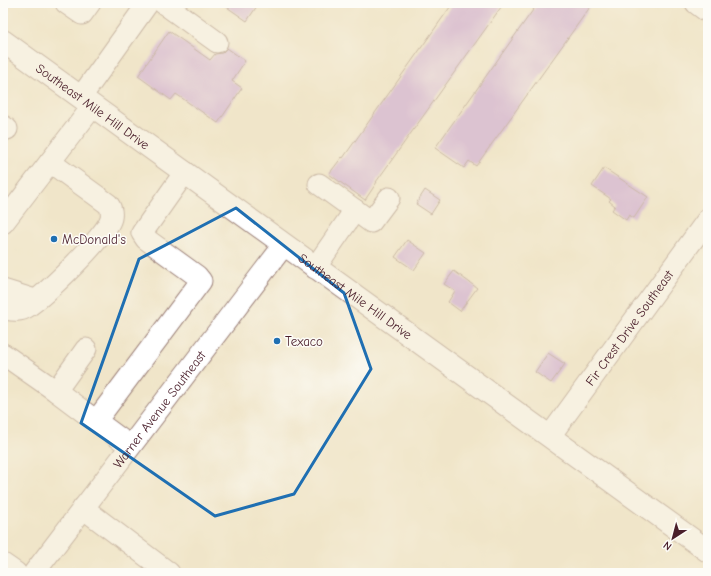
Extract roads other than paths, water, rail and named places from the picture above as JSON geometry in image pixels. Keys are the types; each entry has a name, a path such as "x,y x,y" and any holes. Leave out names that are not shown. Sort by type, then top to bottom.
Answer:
{"main road":[{"name":"Southeast Mile Hill Drive","path":"3,41 708,551"}],"street":[{"path":"66,3 82,14 90,3"},
{"path":"3,223 50,162 148,3"},
{"path":"163,3 217,42"},
{"path":"696,3 708,12"},
{"path":"3,309 15,311 26,308 36,300 99,238 111,218 111,209 108,204 50,162"},
{"path":"96,421 201,281 197,276 146,239 142,233 185,172"},
{"path":"319,184 371,222 389,198"},
{"path":"315,268 355,210"},
{"name":"Fir Crest Drive Southeast","path":"550,436 708,219"},
{"name":"Warner Avenue Southeast","path":"34,573 284,244"},
{"path":"3,290 36,300"},
{"path":"56,391 86,349"},
{"path":"3,354 130,446"},
{"path":"83,508 169,573"},
{"path":"3,564 16,573"}],"place":[{"name":"McDonald's","path":"54,239"},
{"name":"Texaco","path":"277,341"}]}
